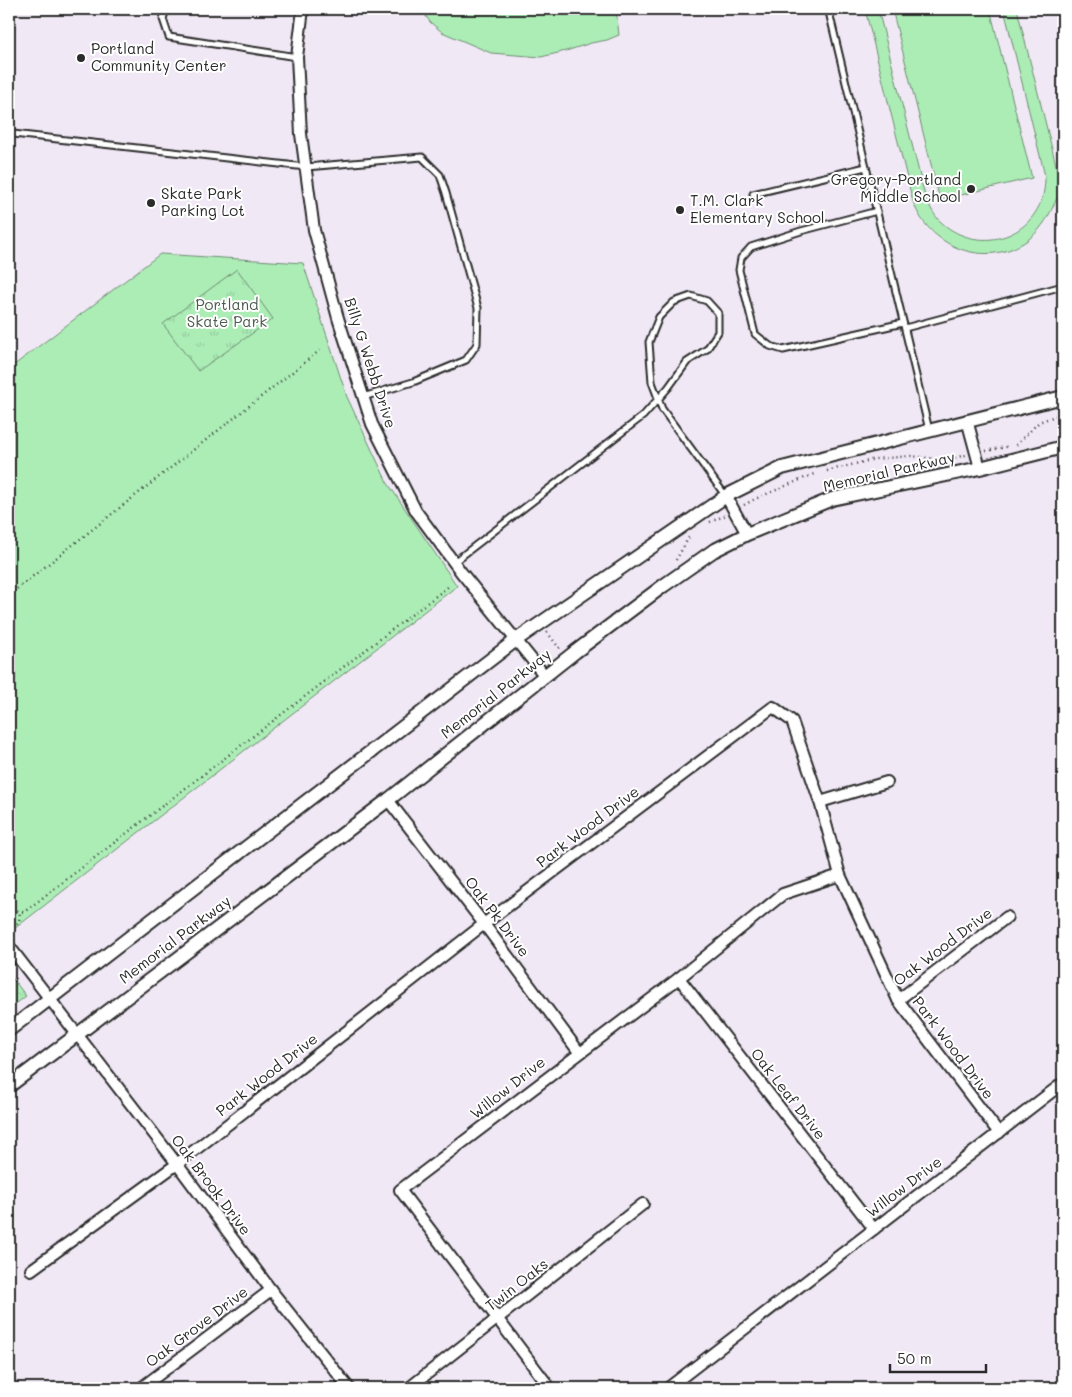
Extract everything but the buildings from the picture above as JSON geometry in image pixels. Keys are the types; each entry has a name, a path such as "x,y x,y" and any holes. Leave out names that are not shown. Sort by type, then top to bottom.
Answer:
{"street":[{"name":"Billy G Webb Drive","path":"302,9 297,57 301,134 314,230 338,318 372,424 416,511 545,676"},
{"name":"Memorial Parkway","path":"9,1030 516,640 726,496 782,468 1063,397"},
{"path":"967,420 980,468"},
{"name":"Memorial Parkway","path":"9,1086 388,800 662,586 713,551 747,534 832,499 980,468 1063,447"},
{"path":"726,496 747,534"},
{"name":"Park Wood Drive","path":"31,1270 177,1164 484,924 773,706 792,721 820,802 840,875 898,1000 999,1134"},
{"path":"820,802 887,782"},
{"name":"Oak Pk Drive","path":"388,800 484,924 579,1052"},
{"name":"Willow Drive","path":"550,1388 400,1190 579,1052 679,978 783,894 840,875"},
{"name":"Oak Wood Drive","path":"898,1000 1007,918"},
{"name":"Oak Brook Drive","path":"9,946 177,1164 271,1290 349,1388"},
{"name":"Oak Leaf Drive","path":"679,978 874,1229"},
{"name":"Willow Drive","path":"668,1388 1063,1083"},
{"name":"Twin Oaks","path":"409,1388 643,1204"},
{"name":"Oak Grove Drive","path":"141,1388 271,1290"}],"lane":[{"path":"166,9 163,19 169,36 297,57"},
{"path":"829,12 929,430"},
{"path":"9,130 13,134 306,167 422,157 440,175 478,308 477,344 466,360 413,382 363,397"},
{"path":"753,194 866,167"},
{"path":"877,212 801,231 751,247 741,258 739,270 755,334 770,346 783,350 904,326 1063,286"},
{"path":"454,562 642,416 658,398 687,362 707,349 718,332 718,313 707,301 691,296 674,302 659,317 649,342 652,382 658,398 662,409 726,496"}],"path":[{"path":"9,594 323,348"},
{"path":"9,906 11,909 24,912 449,586"},
{"path":"9,930 19,922 20,911"}],"green space":[{"path":"421,9 616,9 619,35 607,40 541,57 491,53 442,32 430,22"},
{"path":"865,9 878,9 925,196 930,207 938,220 953,231 966,237 994,239 1008,235 1031,219 1039,206 1044,191 1045,176 1004,9 1017,9 1063,193 1063,197 1057,198 1049,215 1029,239 1012,248 995,253 977,253 960,249 944,241 930,230 919,215 912,198"},
{"path":"892,9 990,9 1032,178 940,200"},
{"path":"160,254 303,263 347,397 387,482 457,586 14,929 9,923 9,369"},
{"name":"Portland Skate Park","path":"237,269 273,319 198,371 163,324"},
{"path":"9,974 26,996 9,1009"}],"place":[{"name":"Portland Community Center","path":"81,58"},
{"name":"Gregory-Portland Middle School","path":"971,189"},
{"name":"Skate Park Parking Lot","path":"151,203"},
{"name":"T.M. Clark Elementary School","path":"680,210"}]}
